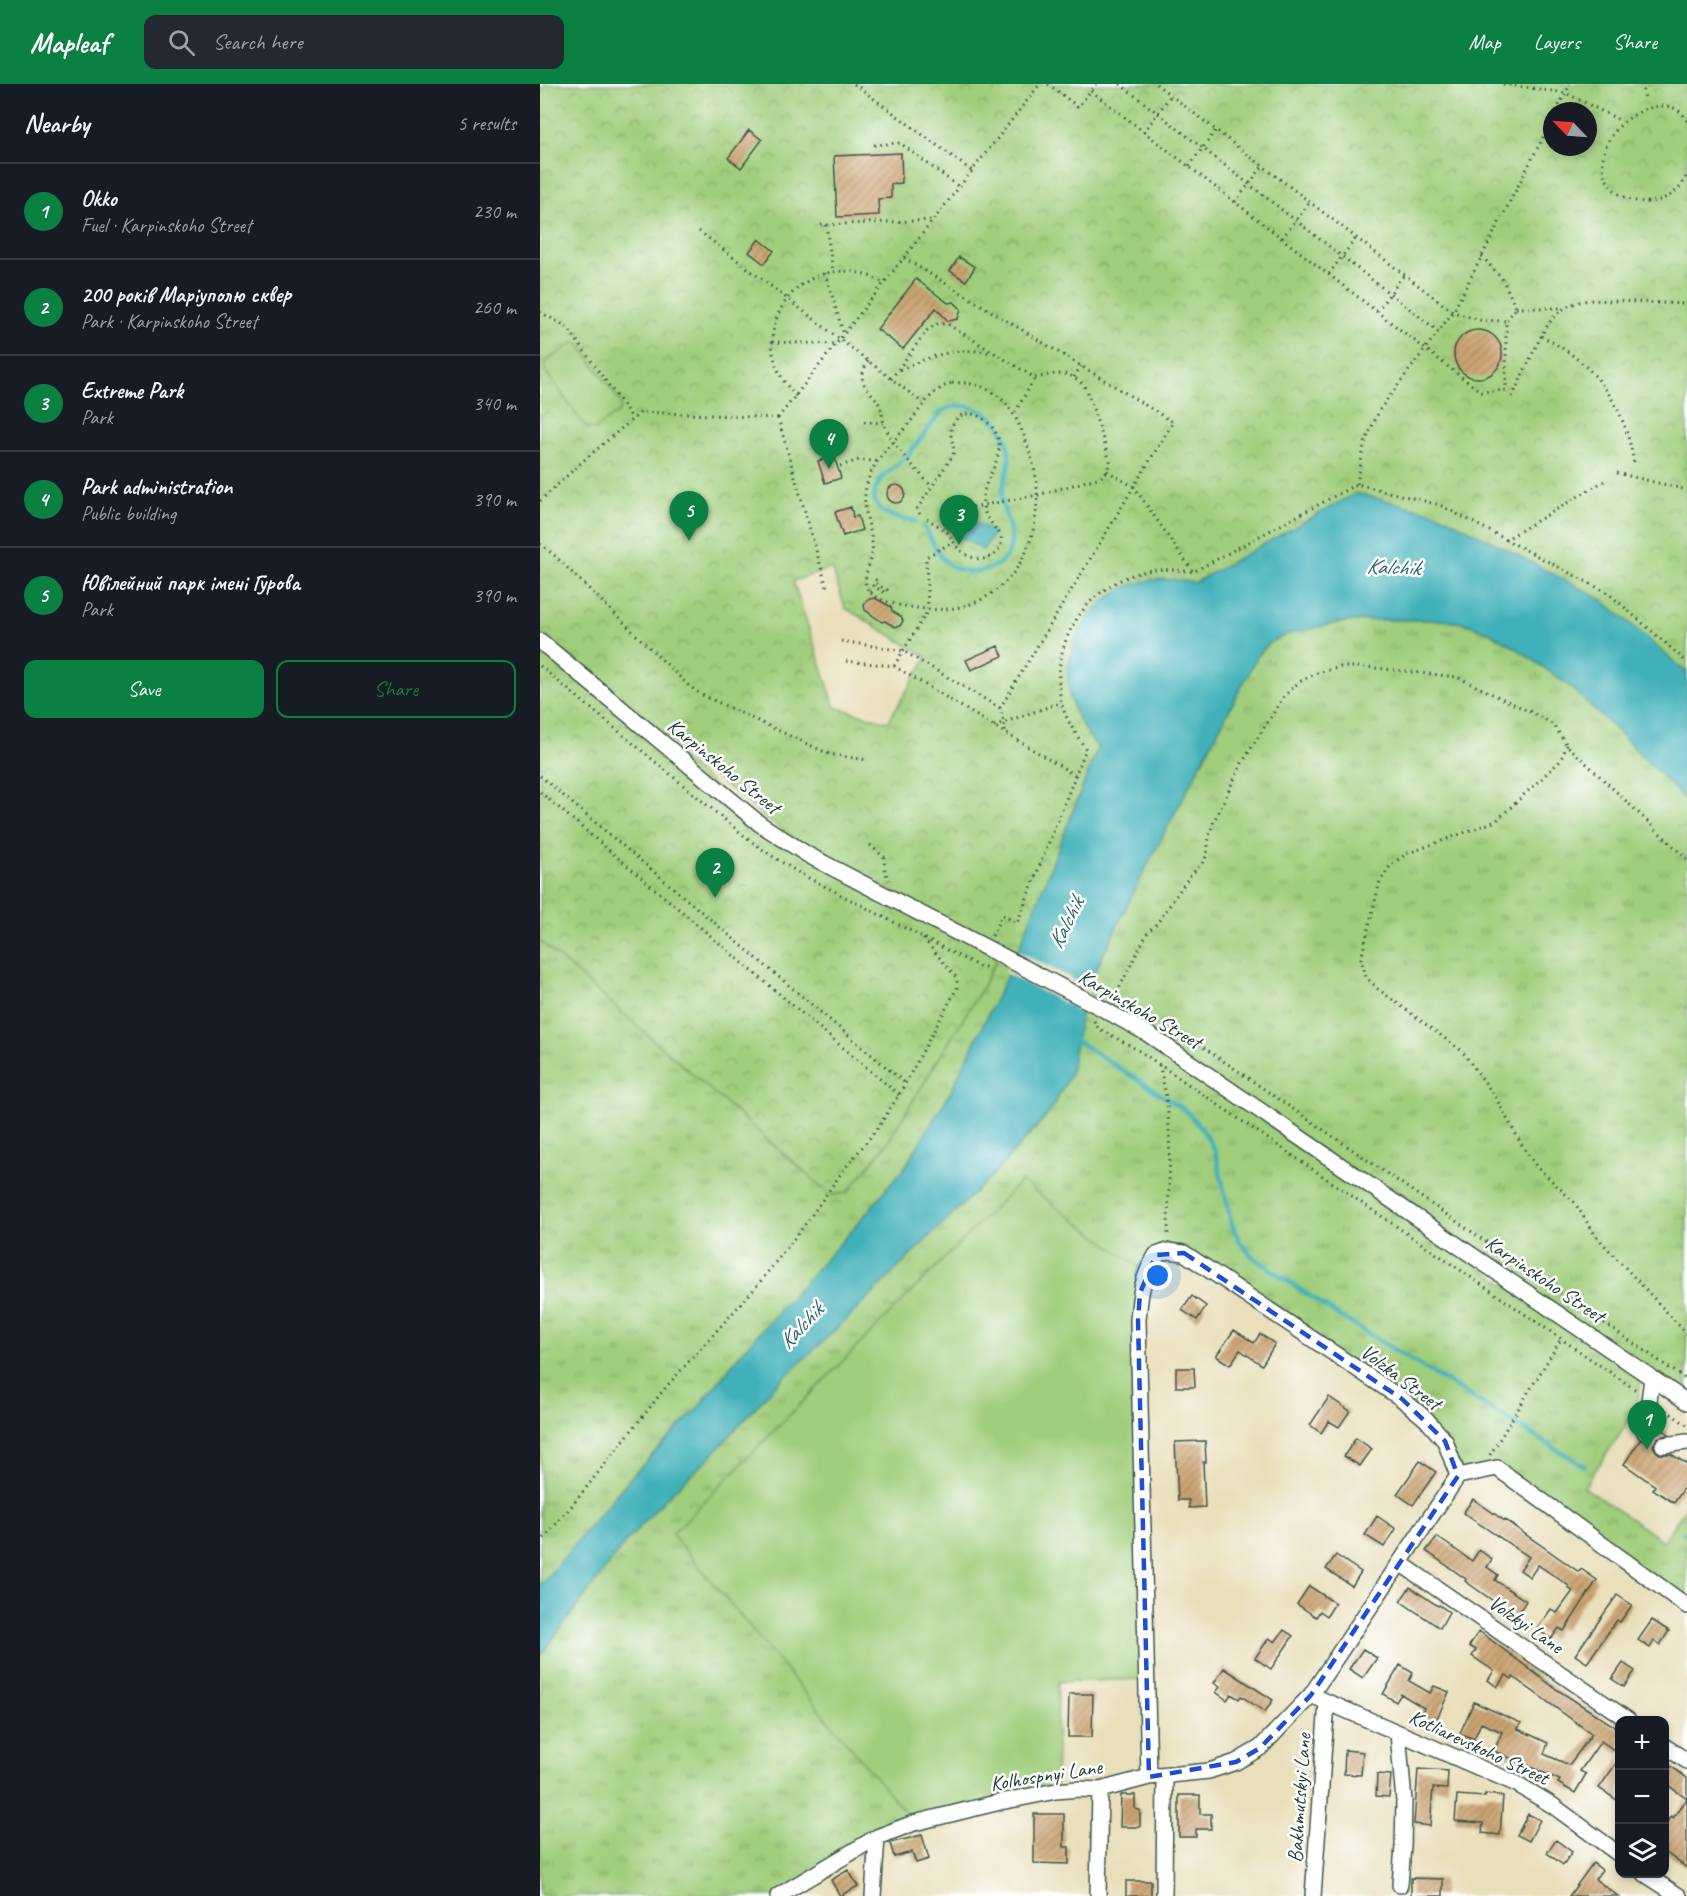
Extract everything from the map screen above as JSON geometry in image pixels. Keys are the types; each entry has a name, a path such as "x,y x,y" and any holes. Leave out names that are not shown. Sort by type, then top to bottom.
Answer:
{"street":[{"name":"Karpinskoho Street","path":"540,641 782,840 996,961 1096,1005 1148,1034 1687,1401"},
{"path":"1149,1777 1138,1320 1140,1293 1146,1272 1162,1253"},
{"name":"Volzka Street","path":"1162,1253 1184,1253 1402,1399 1426,1419 1445,1441 1458,1476"},
{"path":"1645,1432 1652,1378"},
{"path":"1663,1445 1687,1442"},
{"path":"1458,1476 1497,1468 1687,1606"},
{"name":"Kolhospnyi Lane","path":"778,1896 877,1837 914,1823 1056,1791 1100,1790 1149,1777 1209,1771 1236,1762 1260,1748 1311,1695 1458,1476"},
{"name":"Volzkyi Lane","path":"1400,1563 1622,1716"},
{"name":"Kotliarevskoho Street","path":"1311,1695 1517,1784 1552,1805 1615,1851"},
{"name":"Bakhmutskyi Lane","path":"1312,1896 1327,1702"},
{"path":"1398,1733 1404,1801 1400,1885"},
{"path":"1669,1749 1687,1761"},
{"path":"1164,1776 1164,1896"},
{"path":"1098,1896 1100,1790"},
{"path":"873,1896 877,1837"},
{"path":"1649,1878 1663,1892 1678,1896"}],"path":[{"path":"854,84 972,171"},
{"path":"778,418 1040,84"},
{"path":"1048,84 1078,107 1096,84"},
{"path":"1120,84 1438,331"},
{"path":"1156,84 1453,312 1480,320 1506,321"},
{"path":"1503,84 1566,93 1619,120"},
{"path":"1561,102 1570,84"},
{"path":"1641,84 1646,101"},
{"path":"1091,91 1481,392 1506,390 1506,321 1516,308"},
{"path":"1144,132 1171,95"},
{"path":"1638,105 1653,98"},
{"path":"1680,105 1687,121"},
{"path":"1625,114 1619,120 1603,154 1604,176 1616,191 1632,200 1651,202 1677,192 1687,175"},
{"path":"1189,166 1216,130"},
{"path":"1357,484 1364,446 1380,409 1453,312 1543,137"},
{"path":"874,145 900,143 960,187"},
{"path":"1235,202 1263,166"},
{"path":"1683,185 1687,189"},
{"path":"1282,238 1310,202"},
{"path":"821,225 934,220"},
{"path":"826,225 833,272"},
{"path":"699,231 923,403"},
{"path":"1329,274 1356,238"},
{"path":"1482,256 1503,280 1516,308"},
{"path":"904,258 1173,422 1000,708"},
{"path":"796,396 786,385 773,357 772,342 776,319 787,298 804,283 825,273 848,271 863,273 884,283"},
{"path":"825,273 844,335"},
{"path":"1377,311 1404,274"},
{"path":"1512,397 1550,320 1564,308 1589,300 1687,304"},
{"path":"1516,308 1564,308"},
{"path":"540,312 567,327 633,419"},
{"path":"891,379 928,329 939,323 949,325 1035,378 1066,374 1082,383 1087,390 1110,461 1107,471 1101,477 1038,495 960,510 946,531"},
{"path":"1541,336 1576,357 1604,387 1624,423 1634,463"},
{"path":"772,342 837,344"},
{"path":"897,371 954,351 975,350 996,354"},
{"path":"868,361 863,375 864,385 880,407 884,423 893,441 932,487"},
{"path":"1074,377 1081,366"},
{"path":"1014,413 1035,378"},
{"path":"962,383 987,389 998,397 1014,413 1023,432 1035,471 1038,495 1035,524 1029,548 1017,569 1001,587 984,599 947,610 928,610 884,600 870,592 866,585 872,542 865,512 868,478 877,461 908,425 923,403 933,392 942,387 962,383"},
{"path":"540,501 641,412 778,418"},
{"path":"920,514 917,508 953,455 951,432 956,420 967,414 980,416 994,428 999,440 998,453 983,492 983,505 990,523 1001,536 1001,546 989,557 976,559 964,554 946,531 927,519"},
{"path":"778,418 827,588"},
{"path":"864,422 884,423"},
{"path":"840,466 859,460 877,461"},
{"path":"1107,471 1134,487 1193,572"},
{"path":"1617,473 1687,490"},
{"path":"1505,540 1604,481"},
{"path":"991,938 1002,915 1017,923 1086,749 1071,727 1062,702 1059,680 1060,658 1066,637 1090,600 1108,586 1128,576 1149,570 1171,569 1193,572 1357,484 1440,506 1608,593 1687,662"},
{"path":"894,666 928,610 926,559 928,555 953,542"},
{"path":"540,544 689,686 702,695 829,754 866,760"},
{"path":"870,592 873,586 886,593 887,590 874,583 877,580"},
{"path":"841,641 903,651 1000,708 1006,734"},
{"path":"846,661 894,666 1076,775"},
{"path":"1113,1000 1148,933 1207,855 1209,836 1214,821 1242,764 1284,696 1299,682 1317,673 1341,667 1367,667 1457,677 1543,718 1555,727 1567,746 1687,859"},
{"path":"994,726 1062,702"},
{"path":"1567,746 1560,761 1496,821 1406,854 1391,865 1380,881 1361,959 1366,976 1378,989 1462,1051 1494,1095 1523,1148 1536,1166 1574,1202 1596,1236 1687,1334"},
{"path":"540,776 905,1083"},
{"path":"540,792 899,1095"},
{"path":"540,1543 666,1387 777,1261 842,1172 877,1129 899,1095 957,988 954,976 922,937"},
{"path":"980,967 996,961"},
{"path":"1098,1028 1138,1050 1687,1425"},
{"path":"1168,1030 1187,1036 1687,1380"},
{"path":"1158,1064 1163,1078 1168,1114 1162,1253"},
{"path":"1502,1436 1561,1339"}],"highlighted area":[{"path":"1184,1253 1402,1399 1445,1441 1458,1476 1311,1695 1260,1748 1236,1762 1149,1777 1138,1320 1140,1293 1156,1255"}],"green space":[{"path":"546,84 1687,84 1687,673 1603,600 1439,514 1356,493 1194,583 1173,579 1068,669 1075,711 1098,747 1016,956 811,849 765,818 540,631 540,92","holes":["832,568 845,608 927,657 888,722 835,707 793,581"]},
{"path":"571,344 580,345 621,403 620,411 595,429 586,427 545,371 546,362"},
{"path":"1369,620 1439,620 1464,623 1489,632 1567,684 1687,801 1687,1394 1085,993 1135,889 1257,657 1269,643 1290,633 1317,626"},
{"path":"540,641 760,824 998,955 982,988 887,1143 847,1193 831,1195 540,941"},
{"path":"540,941 831,1195 847,1193 887,1143 982,988 996,961 1011,968 950,1093 905,1167 854,1228 742,1352 698,1408 630,1478 540,1586"},
{"path":"1082,1003 1121,1024 1641,1377 1637,1409 1584,1487 1663,1541 1687,1506 1687,1606 1497,1469 1458,1476 1426,1419 1184,1253 1156,1255 914,1823 778,1896 540,1896 540,1656 624,1544 669,1495 711,1456 775,1386 849,1317 994,1174 1049,1113 1070,1075"},
{"path":"1021,1181 1146,1272 1140,1293 1146,1679 1058,1682 1056,1791 914,1823 672,1534"}],"water":[{"name":"Kalchik","path":"1356,493 1439,514 1603,600 1687,673 1687,801 1567,684 1489,632 1464,623 1439,620 1369,620 1341,622 1288,634 1269,643 1257,657 1135,889 1085,993 1070,1075 1049,1113 994,1174 849,1317 775,1386 711,1456 669,1495 624,1544 540,1656 540,1586 630,1478 698,1408 742,1352 854,1228 905,1167 950,1093 1013,963 1098,748 1079,721 1069,690 1068,671 1071,652 1088,618 1101,604 1133,584 1163,579 1194,583"},
{"path":"964,515 994,533 983,550 954,533"}],"pier":[{"path":"1015,950 1090,988 1083,1012 1005,973"}],"building":[{"path":"749,130 762,140 741,168 728,158"},
{"path":"901,153 902,183 891,184 891,198 878,199 879,215 837,217 834,156"},
{"path":"759,239 774,251 764,264 749,252"},
{"path":"959,257 975,267 966,281 950,271"},
{"path":"916,279 948,303 954,302 961,309 958,319 948,321 936,308 903,349 877,329"},
{"path":"1478,330 1495,337 1502,354 1495,371 1478,378 1461,371 1454,354 1461,337"},
{"path":"834,456 841,478 825,483 818,461"},
{"path":"892,485 900,485 905,490 903,501 892,503 887,498 887,490"},
{"path":"851,507 853,517 858,516 862,530 843,536 835,512"},
{"path":"875,598 891,607 892,611 901,617 903,621 900,626 895,627 885,621 882,622 865,610 864,605 867,600"},
{"path":"998,646 1003,656 971,670 966,660"},
{"path":"1192,1296 1206,1306 1197,1320 1182,1310"},
{"path":"1234,1330 1254,1343 1260,1334 1275,1344 1262,1365 1240,1350 1230,1365 1216,1356"},
{"path":"1176,1368 1194,1368 1195,1387 1176,1387"},
{"path":"1329,1397 1350,1411 1339,1427 1329,1421 1321,1433 1310,1425"},
{"path":"1656,1425 1669,1434 1657,1438 1653,1446 1656,1451 1660,1454 1671,1454 1687,1464 1687,1484 1674,1503 1653,1489 1655,1486 1624,1464 1640,1440 1648,1441 1652,1438"},
{"path":"1356,1438 1372,1449 1360,1466 1344,1456"},
{"path":"1205,1441 1206,1462 1203,1462 1205,1507 1189,1508 1189,1500 1178,1500 1175,1442"},
{"path":"1420,1461 1436,1472 1413,1505 1397,1494"},
{"path":"1473,1499 1579,1572 1581,1569 1597,1580 1564,1631 1559,1628 1551,1639 1537,1629 1551,1609 1557,1613 1573,1591 1538,1565 1530,1577 1520,1570 1529,1557 1463,1513"},
{"path":"1377,1516 1396,1529 1384,1547 1365,1535"},
{"path":"1437,1537 1472,1561 1479,1550 1492,1559 1487,1567 1498,1575 1495,1580 1526,1601 1516,1617 1426,1551"},
{"path":"1336,1555 1361,1572 1352,1586 1326,1569"},
{"path":"1309,1586 1335,1603 1327,1616 1320,1611 1316,1617 1297,1604"},
{"path":"1410,1587 1449,1612 1440,1628 1400,1601"},
{"path":"1617,1595 1632,1605 1620,1622 1617,1620 1587,1663 1575,1655"},
{"path":"1652,1620 1669,1631 1660,1645 1654,1641 1650,1648 1638,1640"},
{"path":"1284,1630 1293,1636 1271,1669 1255,1658 1269,1638 1275,1642"},
{"path":"1479,1631 1556,1689 1615,1727 1615,1751 1601,1741 1580,1771 1586,1774 1575,1793 1558,1783 1560,1780 1494,1751 1502,1732 1481,1723 1474,1739 1460,1733 1474,1702 1521,1723 1518,1729 1548,1743 1544,1754 1569,1765 1592,1734 1513,1677 1512,1679 1506,1675 1497,1687 1488,1680 1494,1671 1472,1656 1476,1650 1469,1646"},
{"path":"1363,1649 1377,1658 1363,1678 1349,1669"},
{"path":"1623,1663 1635,1671 1624,1687 1612,1679"},
{"path":"1400,1665 1413,1673 1409,1681 1430,1693 1434,1686 1449,1692 1435,1723 1420,1717 1424,1708 1401,1694 1396,1702 1383,1694"},
{"path":"1224,1668 1273,1700 1265,1712 1241,1696 1239,1699 1231,1694 1227,1700 1216,1692 1220,1687 1214,1683"},
{"path":"1069,1694 1093,1694 1092,1737 1068,1737"},
{"path":"1345,1750 1363,1752 1361,1775 1344,1774"},
{"path":"1615,1765 1615,1799 1599,1788"},
{"path":"1669,1765 1687,1778 1687,1799 1669,1786"},
{"path":"1418,1769 1448,1771 1447,1789 1433,1788 1430,1826 1414,1824"},
{"path":"1377,1774 1391,1775 1389,1797 1376,1796"},
{"path":"1485,1794 1503,1796 1500,1835 1482,1833 1483,1823 1455,1821 1457,1795 1485,1797"},
{"path":"1121,1795 1135,1795 1135,1809 1140,1810 1140,1827 1120,1827"},
{"path":"1179,1795 1200,1795 1200,1814 1211,1814 1211,1829 1196,1829 1196,1837 1179,1837"},
{"path":"1687,1799 1687,1868 1669,1855 1669,1819 1671,1816 1673,1818"},
{"path":"1034,1814 1064,1814 1064,1847 1069,1847 1069,1864 1034,1863"},
{"path":"1528,1814 1540,1820 1529,1841 1517,1835"},
{"path":"922,1835 929,1859 916,1863 912,1852 894,1857 890,1843"},
{"path":"1556,1840 1572,1852 1563,1865 1547,1853"},
{"path":"1593,1863 1602,1870 1595,1879 1618,1896 1569,1896"},
{"path":"848,1870 858,1886 840,1896 831,1880"},
{"path":"1411,1878 1443,1879 1443,1896 1411,1896"},
{"path":"1126,1881 1151,1881 1151,1896 1126,1896"}],"waterway":[{"path":"916,521 894,517 880,510 874,499 875,490 881,478 908,455 941,412 954,407 972,407 992,418 1003,432 1008,449 1008,468 1002,495 1011,538 1008,553 1002,561 986,570 956,569 940,556 923,526"},
{"path":"1072,1038 1185,1110 1203,1130 1215,1151 1232,1225 1240,1242 1254,1258 1333,1312 1584,1466"}],"place":[{"name":"Park administration","path":"829,469"},
{"name":"Ювілейний парк імені Гурова","path":"689,541"},
{"name":"Extreme Park","path":"959,545"},
{"name":"200 років Маріуполю сквер","path":"715,898"},
{"name":"Okko","path":"1647,1450"}]}
